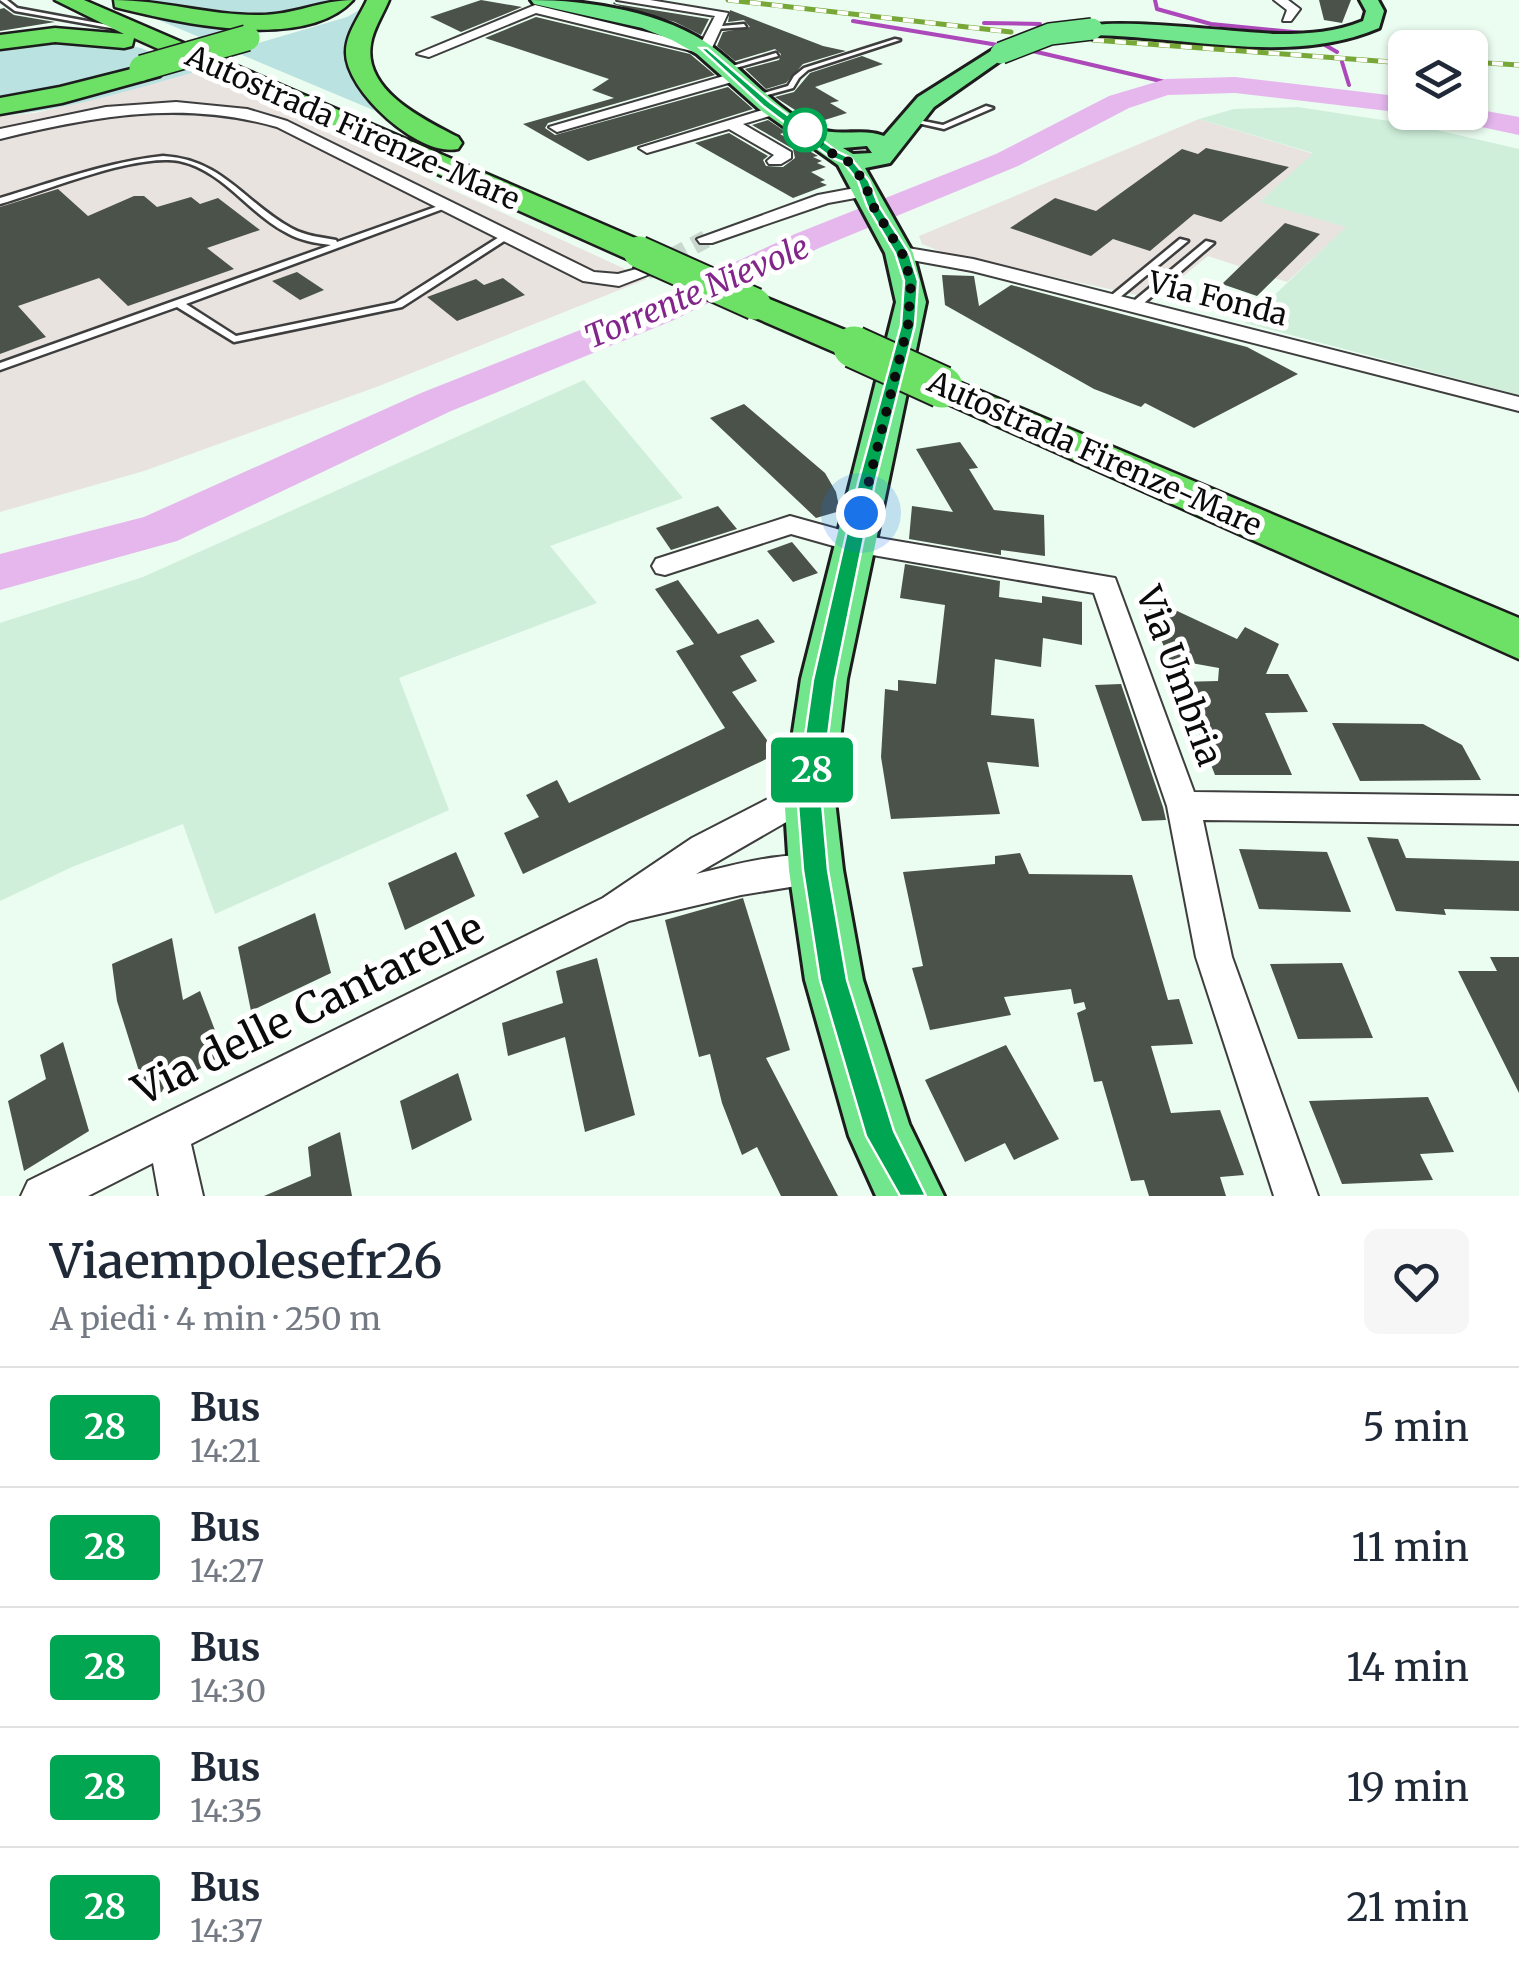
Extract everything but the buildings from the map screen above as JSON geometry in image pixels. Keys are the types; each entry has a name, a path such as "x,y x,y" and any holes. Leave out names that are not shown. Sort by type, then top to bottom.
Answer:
{"highway":[{"name":"Autostrada Firenze-Mare","path":"92,0 555,198 647,257"},
{"path":"116,0 174,14 258,22 311,14 342,0"},
{"path":"252,40 325,16 352,0"},
{"path":"0,103 62,95 344,14 365,0"},
{"path":"378,0 358,48 362,72 372,87 434,135 555,198"},
{"name":"Autostrada Firenze-Mare","path":"63,18 134,29 647,257 764,298 1519,613"},
{"path":"0,42 63,18 115,39 150,46 356,128"},
{"name":"Autostrada Firenze-Mare","path":"947,377 1519,640"}],"main road":[{"path":"540,0 648,24 704,50 766,103 868,167 911,281 908,325 824,680 809,792 816,870 834,980 880,1136 911,1196"},
{"path":"868,167 926,102 1011,48 1050,34 1092,29 1333,38 1356,33 1372,24 1375,11 1368,0"}],"street":[{"path":"424,54 535,10 704,50 722,12 623,0"},
{"path":"1280,0 1294,9 1288,18"},
{"path":"557,126 729,73"},
{"path":"647,148 730,123 766,103"},
{"path":"0,134 76,116 150,106 189,104 246,111 282,124 590,277 618,280 647,257"},
{"path":"730,123 785,155 775,162"},
{"path":"706,239 824,199 868,167"},
{"name":"Via Fonda","path":"868,167 972,265 1519,404"},
{"path":"665,566 790,525 855,543"},
{"name":"Via Umbria","path":"855,543 1105,585 1184,806 1214,957 1296,1196"},
{"path":"616,910 704,849 809,792"},
{"name":"Via Umbria","path":"1184,806 1519,810"},
{"path":"616,910 741,879 816,870"},
{"name":"Via delle Cantarelle","path":"42,1196 616,910"},
{"path":"167,1131 181,1196"}],"lane":[{"path":"3,4 15,10 63,18"},
{"path":"716,27 744,26"},
{"path":"766,103 791,86 806,69 897,40"},
{"path":"729,73 776,55"},
{"path":"868,167 989,108"},
{"path":"0,201 145,160 180,158 210,171 292,236 348,242"},
{"path":"0,367 446,206"},
{"path":"178,303 234,339 398,305 507,236"},
{"path":"1110,301 1183,241"},
{"path":"1133,307 1209,244"}],"shaded area":[{"path":"126,0 336,0 332,4 252,19"},
{"path":"125,6 173,16 321,15 240,38 255,44 347,17 363,8 356,29 390,117"},
{"path":"23,42 110,42 141,48 195,72 74,104 0,116 0,108 155,72 141,65 54,90 0,97 0,46"},
{"path":"195,72 647,279 379,386 144,471 0,512 0,116 35,113"},
{"path":"1199,119 1314,154 1261,201 1347,227 1287,282 1208,256 1155,299 944,253 922,244 919,236"}],"green space":[{"path":"1298,107 1388,121 1388,130 1437,130 1519,149 1519,395 1245,323 1346,227 1260,202 1313,153 1199,119 1234,109"},
{"path":"584,380 683,498 550,546 597,603 399,678 449,810 215,914 183,824 72,867 0,901 0,623 143,577"}],"waterway":[{"path":"1155,0 1157,9 1211,24 1303,33"},
{"path":"853,21 1004,46"},
{"path":"984,23 1040,24"},
{"path":"1325,45 1337,52"},
{"path":"1024,49 1182,86"},
{"path":"1342,62 1349,85"},
{"name":"Torrente Nievole","path":"0,572 160,529 436,402 660,312 807,241 1007,160 1119,102 1166,87 1235,85 1388,103"},
{"name":"Torrente Nievole","path":"1488,120 1519,126"}],"tunnel":[{"path":"646,271 706,239"}],"railway":[{"path":"728,0 1011,32"},
{"path":"1093,40 1388,62"},
{"path":"1488,63 1519,65"}],"bus line":[{"name":"28","path":"704,50 766,104 834,155 847,160 864,181 873,206 902,253 911,281 908,325 867,483 824,680 809,792 816,870 834,980 880,1136 911,1196"}],"route":[{"path":"805,130 834,155 847,160 864,181 873,206 902,253 911,281 908,325 861,513"}]}
